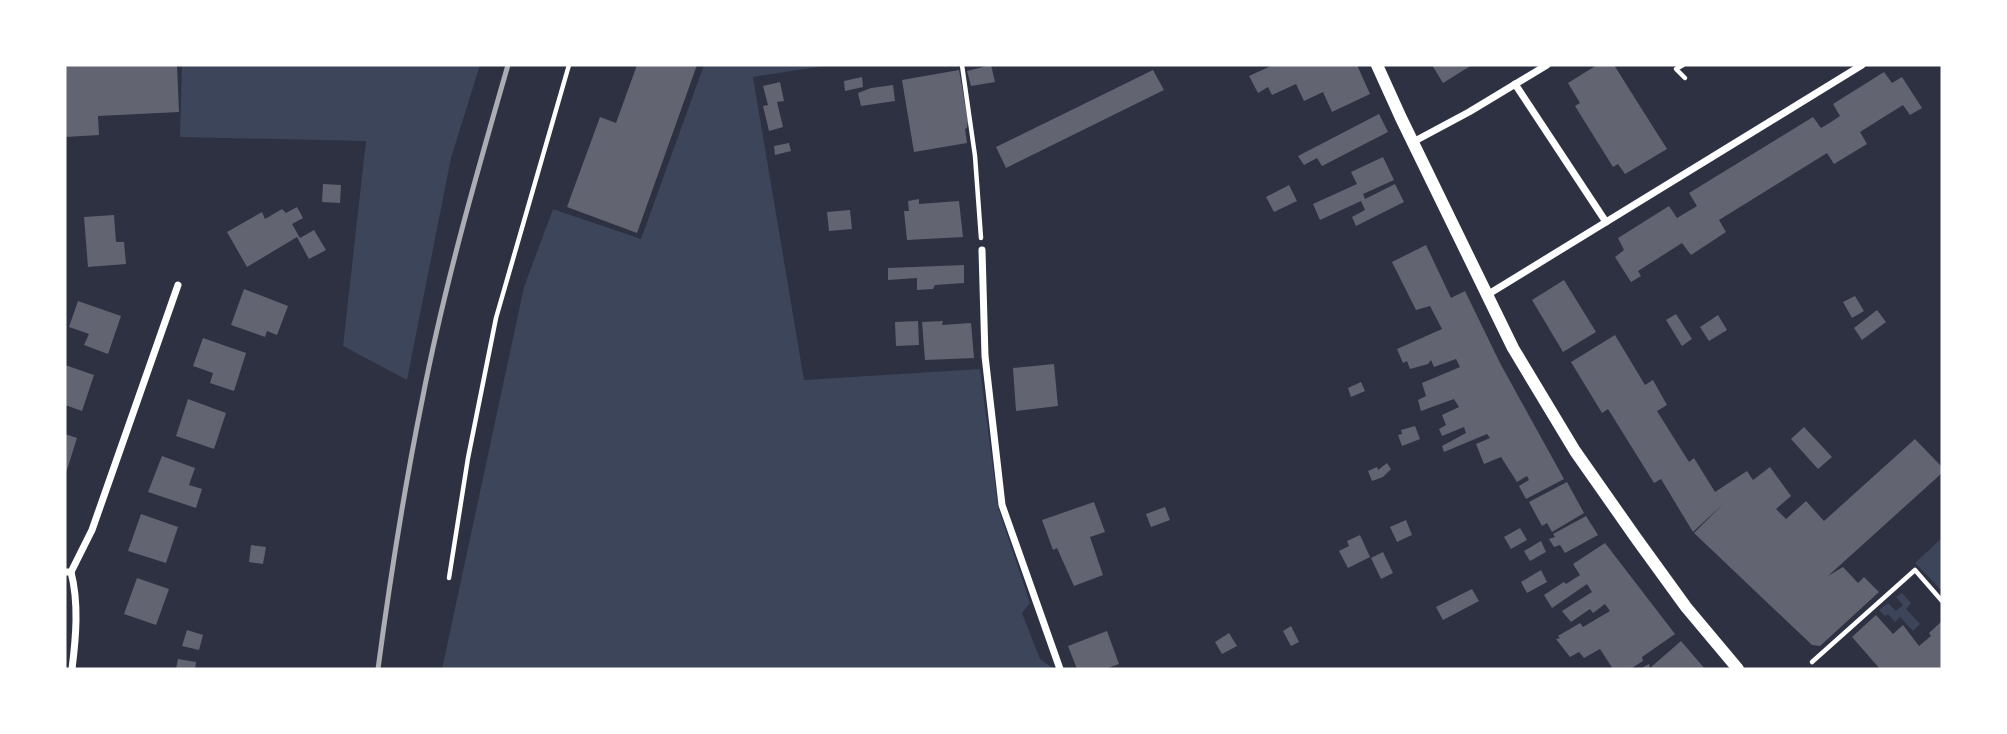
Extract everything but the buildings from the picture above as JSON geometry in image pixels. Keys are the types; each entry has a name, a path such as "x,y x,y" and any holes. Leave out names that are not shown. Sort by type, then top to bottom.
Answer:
{"street":[{"path":"1377,65 1513,348 1575,451 1686,607 1738,669"},
{"path":"1413,142 1547,65"},
{"path":"1487,295 1862,65"},
{"path":"1515,84 1606,222"},
{"path":"982,250 985,356 1002,505 1060,669"},
{"path":"72,669 76,592 68,572 92,530 178,285"}],"path":[{"path":"449,578 468,458 496,318 569,65"},
{"path":"962,65 975,156 982,250"},
{"path":"1684,65 1676,69 1685,78"},
{"path":"1812,662 1914,570 1942,601"}],"shaded area":[{"path":"182,65 480,65 451,158 407,380 343,346 366,141 180,137"},
{"path":"704,65 830,65 753,77 804,380 980,369 998,507 1030,603 1022,613 1040,659 1054,669 442,669 524,287 553,209 641,239"},
{"path":"1942,538 1942,591 1915,563"},
{"path":"1902,593 1911,603 1906,609 1920,624 1913,631 1900,617 1895,622 1888,614 1885,616 1879,610 1888,603 1896,611 1903,605 1896,597"}],"railway":[{"path":"378,669 403,501 440,316 508,65"}]}
